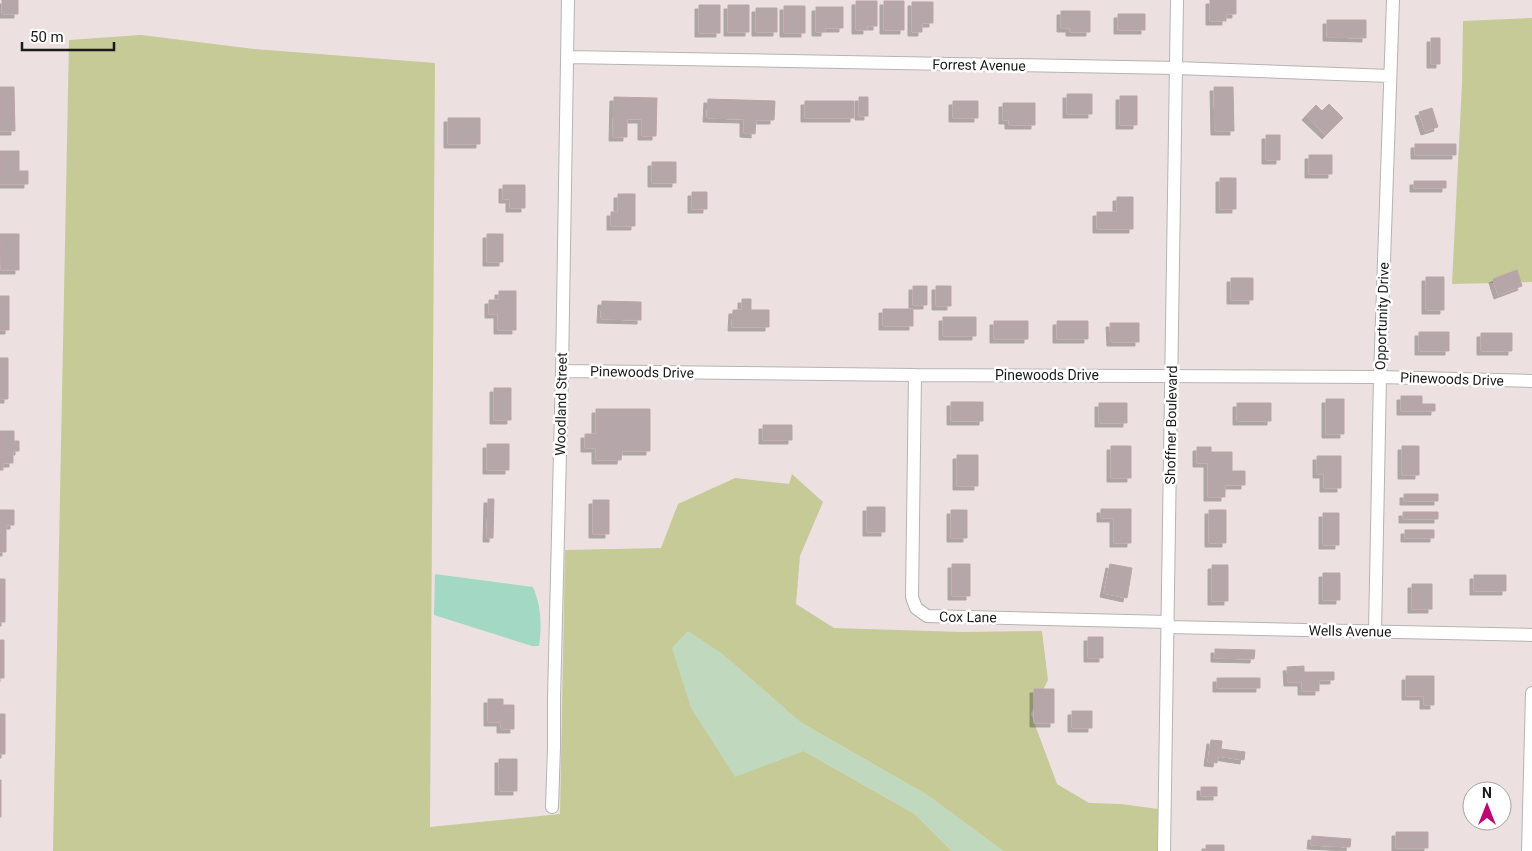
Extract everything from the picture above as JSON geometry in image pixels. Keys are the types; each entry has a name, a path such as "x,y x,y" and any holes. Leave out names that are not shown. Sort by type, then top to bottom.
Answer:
{"street":[{"name":"Woodland Street","path":"552,807 568,0"},
{"name":"Shoffner Boulevard","path":"1164,851 1177,0"},
{"name":"Opportunity Drive","path":"1376,632 1380,376 1393,0"},
{"name":"Forrest Avenue","path":"567,57 1176,68 1390,76"},
{"name":"Pinewoods Drive","path":"562,371 915,375 1380,376 1532,381"},
{"name":"Cox Lane","path":"915,375 912,597 916,608 926,616 1168,625"},
{"name":"Wells Avenue","path":"1168,625 1532,635"},
{"path":"1528,851 1532,693"}],"shaded area":[{"path":"1532,18 1532,282 1452,284 1462,84 1463,21"},
{"path":"141,35 254,49 435,63 430,827 560,814 565,550 661,548 678,504 735,478 789,484 792,474 823,502 800,556 796,604 834,628 962,632 1042,631 1048,680 1031,714 1057,784 1089,803 1121,804 1158,809 1157,851 1003,851 927,795 800,722 721,653 804,751 915,814 952,851 53,851 69,40"},
{"path":"435,574 533,587 538,601 540,616 539,646 532,646 434,615"},
{"path":"688,631 721,653 800,722 927,795 1003,851 952,851 915,814 804,751 735,777 691,708 672,648"}],"building":[{"path":"2,0 18,0 18,14 2,14"},
{"path":"1210,0 1236,0 1236,14 1226,14 1226,21 1210,21"},
{"path":"856,1 877,1 877,26 867,26 867,30 856,30"},
{"path":"884,1 904,1 904,30 884,30"},
{"path":"912,2 933,2 933,23 922,23 922,32 912,32"},
{"path":"699,5 720,5 720,33 699,33"},
{"path":"728,5 749,5 749,32 728,32"},
{"path":"784,6 805,6 805,33 784,33"},
{"path":"816,7 843,7 843,28 825,28 825,32 816,32"},
{"path":"756,8 777,8 777,32 756,32"},
{"path":"1061,11 1090,11 1090,32 1070,32 1070,28 1061,28"},
{"path":"1118,14 1145,14 1145,30 1118,30"},
{"path":"1327,20 1366,20 1366,38 1327,37"},
{"path":"1431,38 1440,38 1440,64 1431,64"},
{"path":"0,87 14,87 15,131 0,131"},
{"path":"1214,87 1233,87 1234,131 1215,131"},
{"path":"1067,94 1092,94 1092,114 1067,114"},
{"path":"1120,96 1137,96 1137,125 1120,125"},
{"path":"614,97 657,98 656,136 642,136 642,119 627,119 627,137 613,137"},
{"path":"859,97 868,97 868,116 859,116"},
{"path":"708,99 775,101 774,120 756,120 755,134 744,133 744,119 707,118"},
{"path":"805,101 854,101 854,118 805,118"},
{"path":"953,101 978,101 978,118 953,118"},
{"path":"1003,103 1035,103 1035,125 1009,125 1009,120 1003,120"},
{"path":"1329,104 1343,118 1326,135 1306,116 1316,105 1322,111"},
{"path":"1432,108 1438,127 1425,131 1419,112"},
{"path":"448,118 480,118 480,144 448,144"},
{"path":"1266,135 1280,135 1280,160 1266,160"},
{"path":"1415,144 1456,144 1456,155 1415,155"},
{"path":"0,151 19,151 19,171 28,171 28,184 0,184"},
{"path":"1309,155 1332,155 1332,174 1309,174"},
{"path":"652,162 676,162 676,183 652,183"},
{"path":"1220,178 1236,178 1236,209 1220,209"},
{"path":"1414,181 1446,181 1446,188 1414,188"},
{"path":"503,185 525,185 525,208 510,208 510,199 503,199"},
{"path":"692,192 707,192 707,209 692,209"},
{"path":"618,194 635,194 635,226 611,226 611,212 618,212"},
{"path":"1117,197 1133,197 1133,229 1097,229 1097,212 1117,212"},
{"path":"0,234 19,234 19,270 1,270"},
{"path":"487,234 503,234 503,262 487,262"},
{"path":"1517,270 1522,286 1498,295 1493,279"},
{"path":"1426,277 1444,277 1444,310 1426,310"},
{"path":"1231,278 1253,278 1253,300 1231,300"},
{"path":"913,286 927,286 927,305 913,305"},
{"path":"936,286 951,286 951,306 936,306"},
{"path":"499,291 516,291 516,330 498,330 498,314 489,314 489,300 499,300"},
{"path":"0,296 9,296 9,330 0,330"},
{"path":"742,299 751,299 751,310 769,310 769,327 732,327 733,310 742,310"},
{"path":"602,301 641,302 641,320 601,319"},
{"path":"883,309 913,309 913,326 883,326"},
{"path":"943,317 976,317 976,336 943,336"},
{"path":"994,321 1028,321 1028,339 994,339"},
{"path":"1057,321 1088,321 1088,339 1057,339"},
{"path":"1110,323 1139,323 1139,342 1111,342"},
{"path":"1419,332 1449,332 1449,351 1419,351"},
{"path":"1481,333 1512,333 1512,351 1481,351"},
{"path":"0,358 8,358 8,399 0,399"},
{"path":"494,388 511,388 511,420 494,420"},
{"path":"1401,396 1422,396 1422,404 1435,404 1435,411 1401,411"},
{"path":"1326,399 1344,399 1344,434 1326,434"},
{"path":"951,402 983,402 983,421 951,421"},
{"path":"1099,403 1127,403 1127,423 1099,423"},
{"path":"1237,403 1271,403 1271,421 1237,421"},
{"path":"596,409 650,409 650,451 622,451 621,460 596,460 596,448 585,448 585,434 596,434"},
{"path":"763,425 792,425 792,440 763,440"},
{"path":"0,431 14,431 14,441 19,441 19,451 13,451 13,463 3,463 3,470 0,470"},
{"path":"487,444 509,444 509,470 487,470"},
{"path":"1111,446 1131,446 1131,478 1111,478"},
{"path":"1402,446 1419,446 1419,475 1402,475"},
{"path":"1197,447 1211,447 1211,452 1232,452 1232,471 1245,471 1245,485 1225,485 1225,497 1208,497 1208,463 1197,463"},
{"path":"957,455 978,455 978,486 957,486"},
{"path":"1317,456 1341,456 1341,488 1324,488 1324,474 1317,474"},
{"path":"1404,494 1438,494 1438,501 1404,501"},
{"path":"488,499 494,499 493,538 487,538"},
{"path":"593,500 609,500 609,534 593,534"},
{"path":"867,507 885,507 885,532 867,532"},
{"path":"1101,509 1131,509 1131,543 1114,543 1114,518 1101,518"},
{"path":"0,510 14,510 14,525 6,525 6,552 0,552"},
{"path":"951,510 967,510 967,538 951,538"},
{"path":"1209,510 1226,510 1226,543 1209,543"},
{"path":"1403,512 1438,512 1438,519 1403,519"},
{"path":"1323,513 1339,513 1339,545 1323,545"},
{"path":"1405,530 1434,530 1434,538 1405,538"},
{"path":"952,564 970,564 970,596 952,596"},
{"path":"1110,564 1132,568 1127,598 1104,593"},
{"path":"1212,565 1228,565 1228,601 1212,601"},
{"path":"1323,573 1340,573 1340,600 1323,600"},
{"path":"1474,575 1506,575 1506,591 1474,591"},
{"path":"0,579 5,579 5,622 0,622"},
{"path":"1412,584 1432,584 1432,609 1412,609"},
{"path":"1088,637 1103,637 1103,658 1088,658"},
{"path":"0,640 4,640 4,678 0,678"},
{"path":"1215,649 1255,650 1254,659 1215,658"},
{"path":"1304,666 1304,672 1334,672 1334,680 1319,680 1319,691 1302,691 1302,682 1288,682 1287,667"},
{"path":"1406,676 1434,676 1434,705 1424,705 1424,696 1406,696"},
{"path":"1217,678 1260,678 1260,688 1217,688"},
{"path":"1034,689 1054,689 1054,723 1034,723"},
{"path":"488,699 503,699 503,705 514,705 514,729 501,729 501,722 488,722"},
{"path":"1072,711 1092,711 1092,728 1072,728"},
{"path":"0,714 5,714 5,754 0,754"},
{"path":"1211,740 1222,741 1221,749 1245,752 1244,760 1218,756 1217,763 1208,762"},
{"path":"499,759 517,759 517,791 499,791"},
{"path":"1,780 1,817 0,817"},
{"path":"1201,787 1217,787 1217,796 1201,796"},
{"path":"1396,832 1428,832 1428,848 1396,848"},
{"path":"1312,836 1351,839 1350,847 1311,845"},
{"path":"1206,845 1224,845 1224,851 1206,851"}]}
